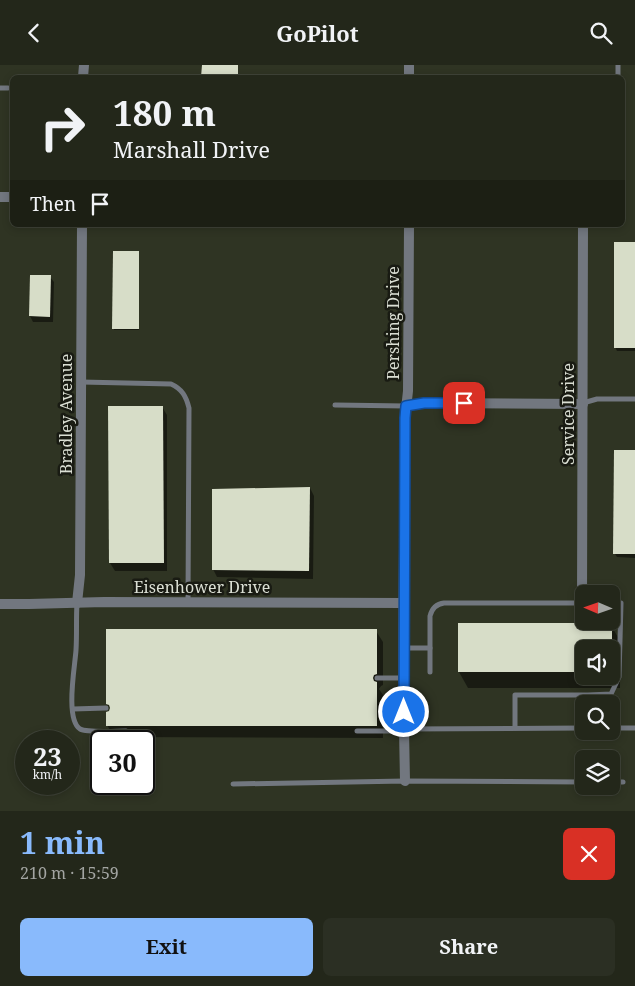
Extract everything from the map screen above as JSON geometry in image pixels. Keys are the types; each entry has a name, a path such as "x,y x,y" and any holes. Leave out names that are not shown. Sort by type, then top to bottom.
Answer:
{"street":[{"name":"Bradley Avenue","path":"77,603 80,575 82,227"},
{"name":"Pershing Drive","path":"405,781 403,678 409,227"},
{"name":"Service Drive","path":"583,227 583,585"},
{"path":"406,406 424,403 583,403"},
{"name":"Eisenhower Drive","path":"0,604 188,602 404,603"}],"lane":[{"path":"0,88 8,88"},
{"path":"81,382 171,384 181,390 187,398 189,408 188,602"},
{"path":"583,403 597,399 635,399"},
{"path":"335,405 406,406"},
{"path":"77,603 73,709 77,726 83,730 90,730"},
{"path":"430,671 431,612 440,603 575,603"},
{"path":"515,728 515,695 611,694 620,677 620,603"},
{"path":"404,648 430,648"},
{"path":"377,678 403,678"},
{"path":"73,709 106,708"},
{"path":"356,731 575,728"},
{"path":"620,728 635,728"},
{"path":"233,784 405,781 575,782"}],"building":[{"path":"202,65 238,65 238,75 201,75"},
{"path":"614,242 635,242 635,348 614,348"},
{"path":"113,251 139,251 139,329 112,329"},
{"path":"30,275 51,275 50,317 29,316"},
{"path":"108,406 163,406 164,563 109,563"},
{"path":"614,450 635,450 635,554 613,554"},
{"path":"310,487 309,571 212,570 212,489"},
{"path":"458,623 575,623 575,630 612,630 612,640 575,640 575,672 458,672"},
{"path":"106,629 377,629 377,674 373,678 377,682 377,726 106,726 106,712 110,708 106,704"}],"route":[{"path":"404,712 406,406 424,403 464,403"}]}
